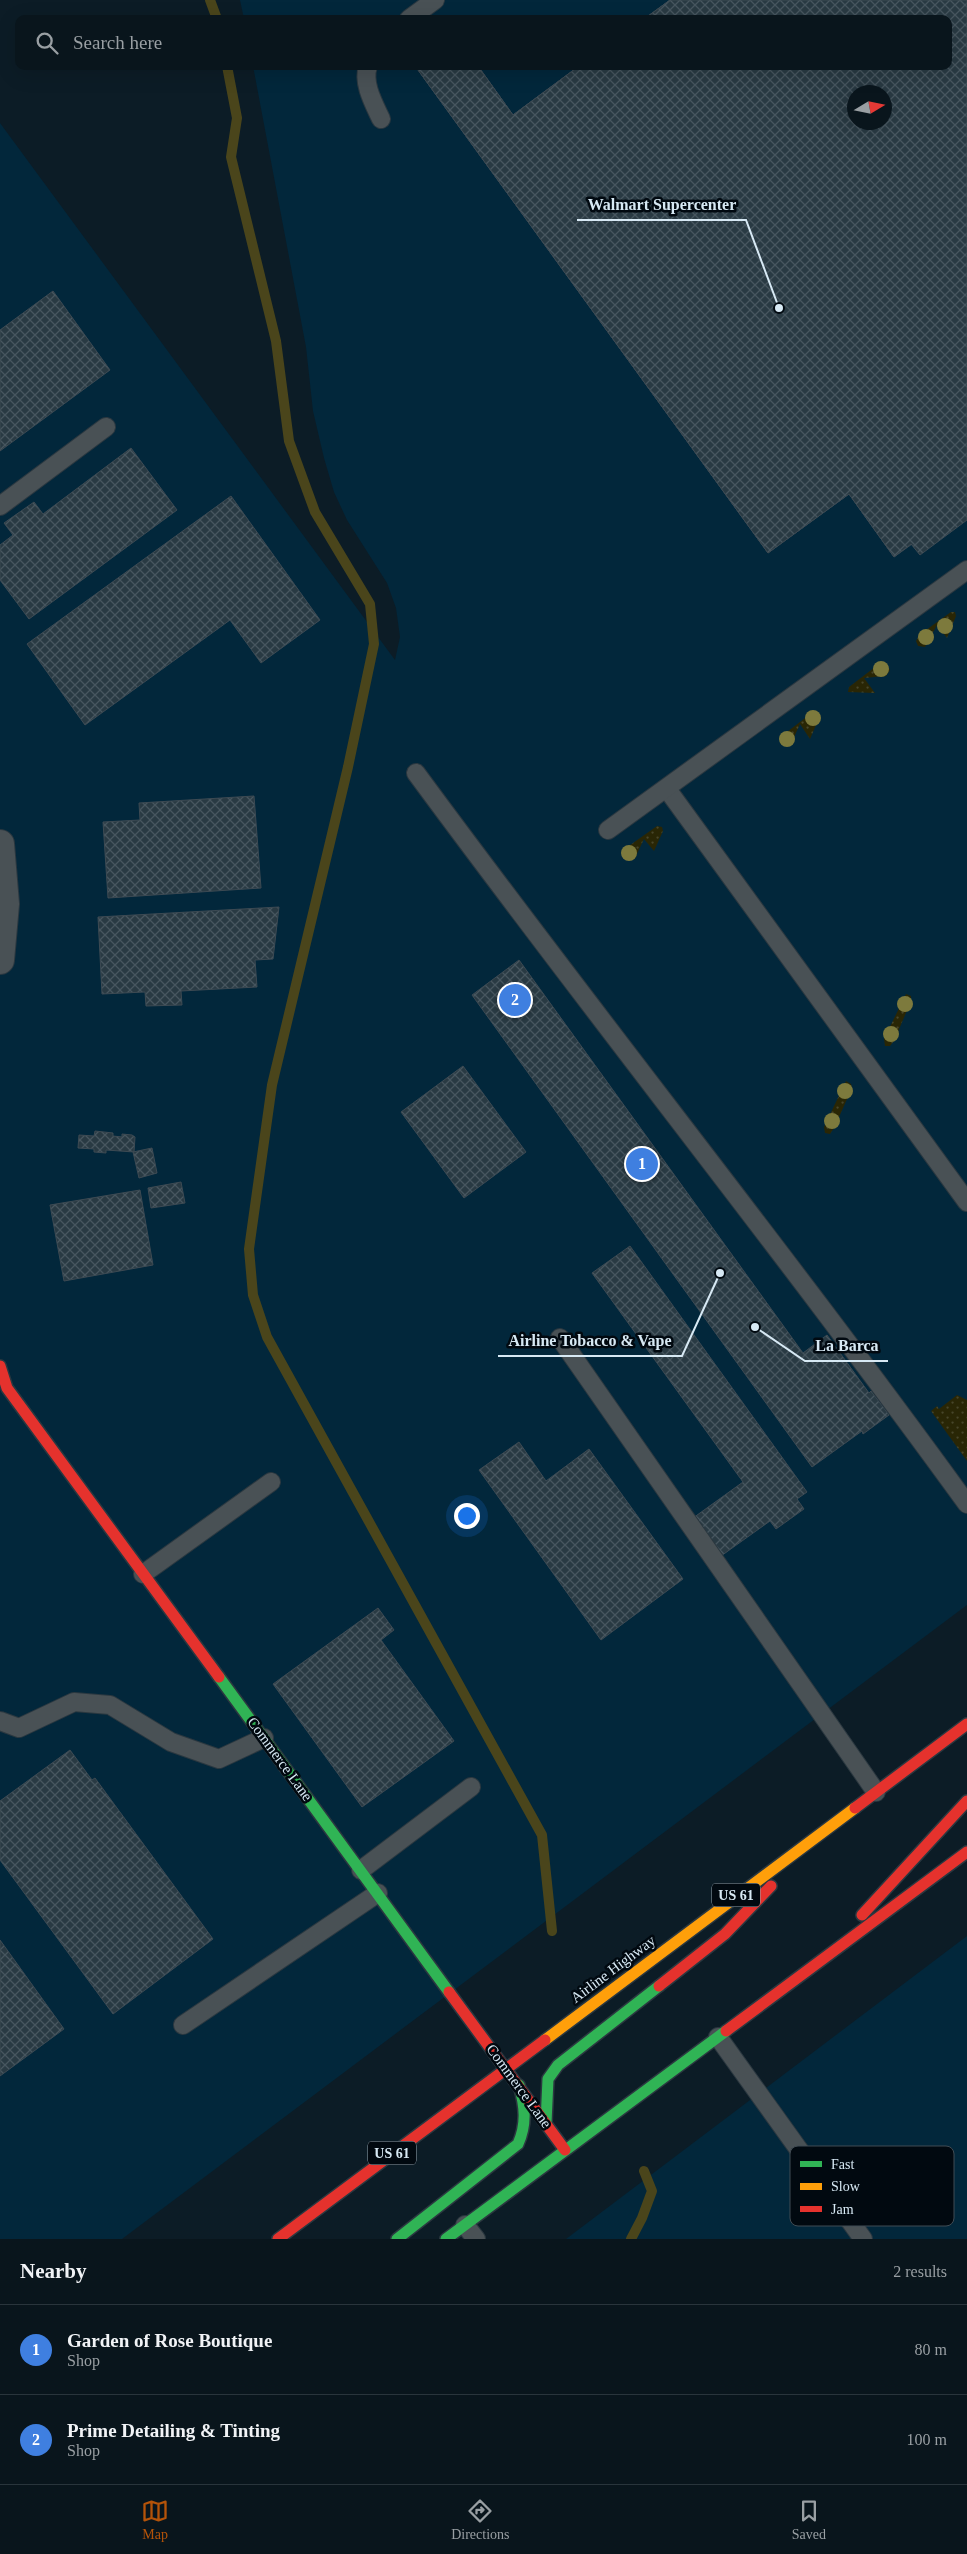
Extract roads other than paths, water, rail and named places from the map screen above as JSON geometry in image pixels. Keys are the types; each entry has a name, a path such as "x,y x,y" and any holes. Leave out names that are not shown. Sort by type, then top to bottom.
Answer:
{"main road":[{"name":"Commerce Lane","path":"0,1366 8,1388 565,2150"},
{"name":"Airline Highway","path":"278,2239 967,1724"},
{"path":"817,1964 967,1801"},
{"path":"546,2123 548,2080 558,2065 725,1934 826,1829"},
{"path":"446,2239 967,1852"},
{"path":"396,2239 518,2144 526,2121 526,2108 519,2085"}],"street":[{"path":"0,844 5,904 0,960"}],"lane":[{"path":"414,15 435,0"},
{"path":"366,70 371,98 382,118"},
{"path":"0,506 106,427"},
{"path":"608,830 967,570"},
{"path":"416,773 505,894 885,1390 967,1504"},
{"path":"667,788 967,1202"},
{"path":"560,1338 876,1792"},
{"path":"143,1574 271,1482"},
{"path":"0,1721 19,1728 74,1702 110,1705 171,1742 219,1759 264,1738"},
{"path":"361,1870 471,1787"},
{"path":"183,2025 378,1893"},
{"path":"718,2037 796,2146"},
{"path":"466,2225 476,2239"},
{"path":"854,2226 863,2239"}],"waterway":[{"path":"210,0 216,15"},
{"path":"228,70 237,118 231,157 276,341 289,441 315,512 370,604 374,644 348,767 272,1085 249,1249 253,1295 267,1337 542,1835 552,1931"},
{"path":"631,2239 642,2218 652,2191 644,2171"}],"place":[{"name":"Walmart Supercenter","path":"779,308"},
{"name":"Prime Detailing & Tinting","path":"515,1000"},
{"name":"Garden of Rose Boutique","path":"642,1164"},
{"name":"Airline Tobacco & Vape","path":"720,1273"},
{"name":"La Barca","path":"755,1327"}]}
